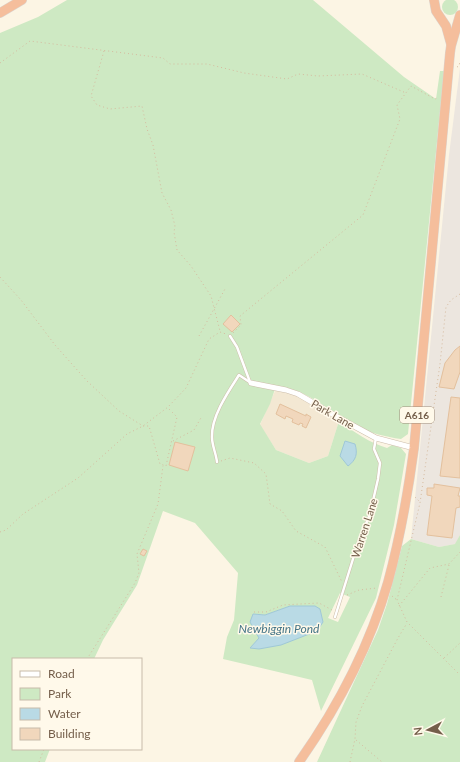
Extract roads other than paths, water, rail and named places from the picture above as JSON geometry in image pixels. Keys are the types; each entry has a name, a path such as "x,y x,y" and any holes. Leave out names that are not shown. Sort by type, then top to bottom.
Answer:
{"highway":[{"path":"0,13 22,0"},
{"name":"A616","path":"435,2 438,15 448,30 451,46"},
{"name":"A616","path":"442,19 452,20 460,15"},
{"name":"A616","path":"299,762 330,715 350,678 368,638 385,590 406,505 414,448 451,46 460,15"}],"street":[{"name":"Park Lane","path":"251,383 298,394 376,438 414,448"}],"lane":[{"path":"230,336 237,347 251,383"},
{"path":"217,462 212,436 213,422 239,375 251,383"},
{"name":"Warren Lane","path":"334,617 357,546 370,514 378,480 380,463 374,449 376,438"}],"water":[{"path":"345,441 355,444 356,451 355,459 348,466 340,456"},
{"name":"Newbiggin Pond","path":"290,606 315,606 320,609 323,622 317,631 281,645 259,649 250,648 259,638 250,622 253,614 265,615"}]}
